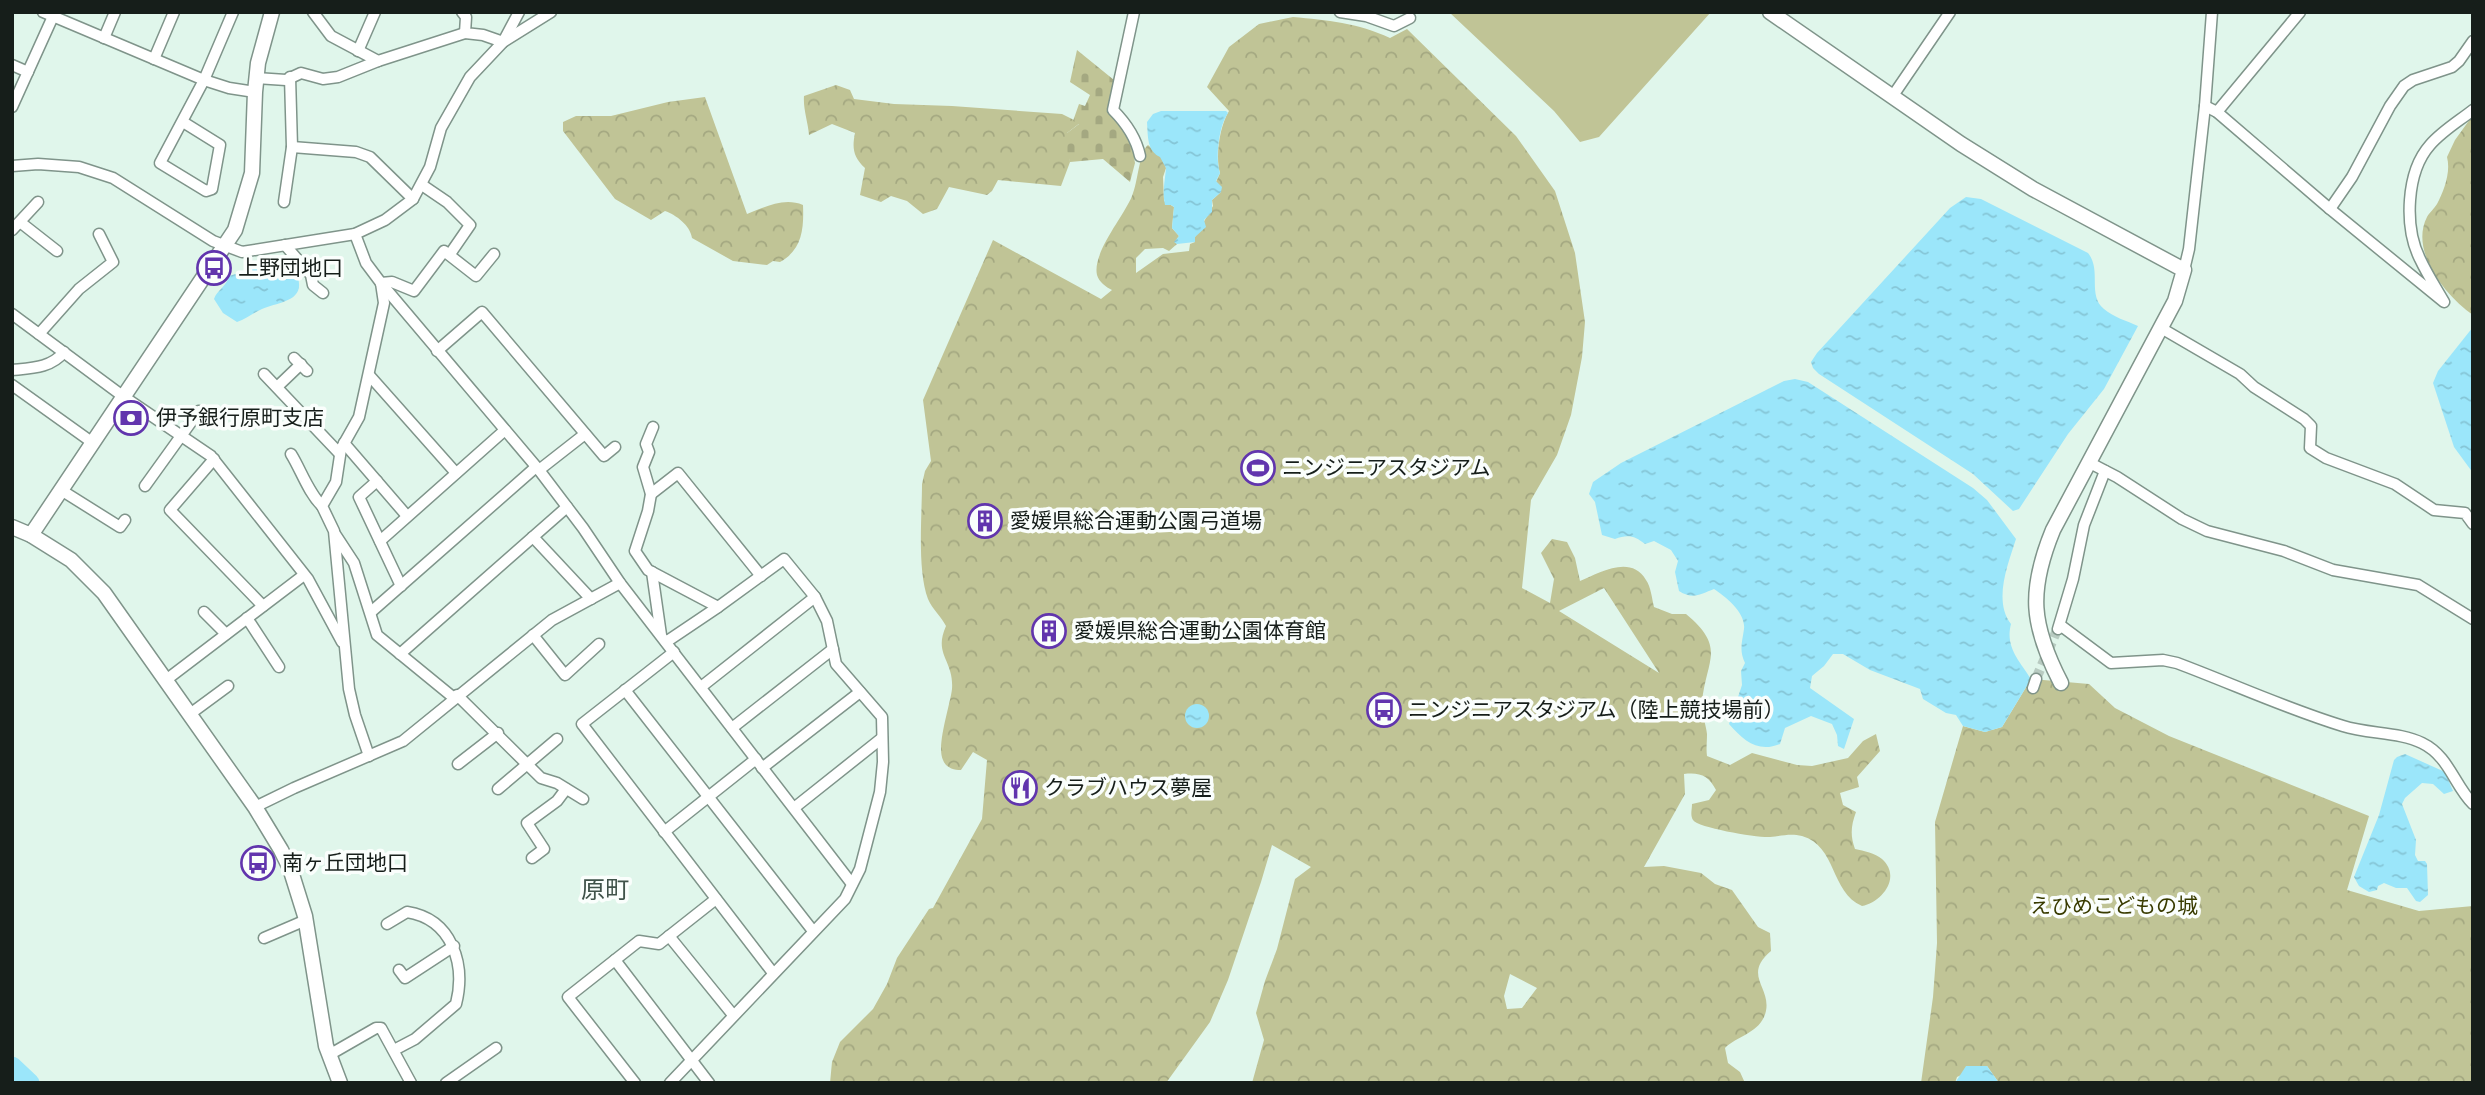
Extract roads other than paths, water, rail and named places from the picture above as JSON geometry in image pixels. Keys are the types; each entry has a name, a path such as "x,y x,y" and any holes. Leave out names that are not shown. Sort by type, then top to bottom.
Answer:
{"street":[{"path":"104,38 115,12"},
{"path":"154,59 174,12"},
{"path":"183,122 220,145 212,189 206,191 160,163 204,80 233,12"},
{"path":"31,535 235,230 253,173 255,85 261,45 272,12"},
{"path":"313,12 331,36 378,61"},
{"path":"358,51 375,12"},
{"path":"462,12 466,17 465,33"},
{"path":"503,42 519,12"},
{"path":"12,166 38,164 79,167 113,178 213,241 242,252 355,234 385,220 413,199 430,167 441,128 460,92 483,61 503,42 551,12"},
{"path":"1134,12 1113,110 1125,122 1138,144 1140,156"},
{"path":"1340,12 1366,16 1394,26 1410,18"},
{"path":"1770,12 1961,144 2034,189 2183,270"},
{"path":"1892,97 1950,12"},
{"path":"2061,683 2047,653 2037,621 2036,588 2041,561 2053,530 2175,301 2191,236 2212,12"},
{"path":"2217,112 2300,12"},
{"path":"12,107 50,14 204,80 229,88 286,80 301,73 323,79 338,77 465,33 484,34 503,42"},
{"path":"2330,209 2352,177 2390,106 2404,86 2413,80 2452,67 2473,41"},
{"path":"12,65 28,72"},
{"path":"284,202 292,147 290,77"},
{"path":"2205,106 2217,112 2444,302 2419,259 2415,245 2410,209 2412,189 2421,157 2429,146 2473,110"},
{"path":"292,147 356,152 370,157 413,199"},
{"path":"422,185 447,202 470,225 450,254"},
{"path":"38,202 16,226 57,251"},
{"path":"39,334 79,289 113,262 99,234"},
{"path":"355,234 366,263 568,507 620,583 852,884"},
{"path":"285,245 311,275 313,285 323,293"},
{"path":"382,283 392,282 414,291 444,251 476,276 495,254"},
{"path":"322,506 336,482 344,443 359,417 384,303 382,283"},
{"path":"437,351 482,312 604,456 615,447"},
{"path":"12,314 124,397 214,459 304,575 345,648"},
{"path":"2161,328 2240,374 2254,387 2304,419 2311,426 2310,448 2326,458 2395,484 2434,510 2465,513 2473,524"},
{"path":"12,370 36,368 57,362 64,352"},
{"path":"277,387 301,365"},
{"path":"264,374 340,454"},
{"path":"369,375 456,473"},
{"path":"12,385 93,443"},
{"path":"145,486 199,411"},
{"path":"653,427 646,444 649,453 643,467 651,494 635,551 648,570 718,607"},
{"path":"380,541 505,430"},
{"path":"371,612 538,469 585,434"},
{"path":"344,443 407,516"},
{"path":"291,453 354,563 377,635 498,733 541,778 583,799"},
{"path":"214,459 170,510 263,606"},
{"path":"2090,463 2118,477 2182,519 2207,531 2284,551 2333,570 2418,585 2473,619"},
{"path":"2105,471 2084,526 2059,627 2111,663 2163,660 2177,663 2320,719 2423,743 2437,752 2447,764 2462,792 2473,804"},
{"path":"651,494 678,473 761,576"},
{"path":"377,481 359,497 401,586"},
{"path":"61,490 120,527 125,520"},
{"path":"400,654 568,507"},
{"path":"12,527 31,535 71,560 104,593 255,807 290,869 306,920 329,1055 340,1083"},
{"path":"334,531 352,702 369,756"},
{"path":"533,537 591,599"},
{"path":"664,639 718,607 784,559 815,597 827,621 836,664 882,717 880,792 860,869 845,899 670,1083"},
{"path":"652,572 664,639"},
{"path":"166,680 304,575"},
{"path":"255,807 403,741 552,620 620,583"},
{"path":"701,687 815,597"},
{"path":"204,612 226,634"},
{"path":"247,618 279,667"},
{"path":"533,635 565,675 600,644"},
{"path":"732,727 833,649"},
{"path":"674,652 582,724 773,973"},
{"path":"190,714 228,685"},
{"path":"625,690 813,931"},
{"path":"664,832 709,797 860,692"},
{"path":"458,764 498,733"},
{"path":"794,808 882,738"},
{"path":"498,789 557,739"},
{"path":"532,858 544,849 527,823 557,801 566,789"},
{"path":"635,1083 568,997 639,941 659,944 716,899"},
{"path":"387,924 407,912 414,913 438,927 454,946 457,955 456,1004 415,1039 394,1050"},
{"path":"264,938 306,920"},
{"path":"670,936 733,1015"},
{"path":"399,970 405,978 454,946"},
{"path":"615,960 709,1083"},
{"path":"329,1055 376,1028 381,1028 411,1083"},
{"path":"446,1083 496,1048"}],"water":[{"path":"1161,111 1228,113 1220,133 1218,150 1220,173 1216,181 1222,187 1221,192 1212,200 1212,212 1204,220 1206,227 1195,237 1195,242 1174,242 1179,236 1172,228 1174,207 1165,205 1166,168 1150,147 1148,138 1147,122 1153,114"},
{"path":"1966,197 1981,199 2088,253 2094,267 2095,290 2099,303 2112,314 2138,326 2104,389 2068,434 2019,509 2013,511 1973,474 1819,374 1811,362 1950,208"},
{"path":"270,263 285,267 298,278 299,286 294,297 237,322 223,313 214,299 229,276"},
{"path":"2473,327 2473,473 2454,447 2433,383 2438,371"},
{"path":"1795,379 1808,382 1973,488 1987,500 2016,539 2004,582 2003,605 2011,624 2012,646 2031,679 2002,727 1985,732 1963,726 1956,715 1946,713 1923,699 1920,689 1870,670 1843,654 1833,654 1812,676 1810,688 1854,719 1844,749 1838,746 1832,724 1811,716 1785,728 1780,744 1765,747 1752,744 1729,724 1742,685 1741,671 1745,663 1742,650 1744,623 1739,611 1714,589 1693,596 1679,591 1675,572 1678,561 1671,550 1654,541 1645,544 1631,537 1615,539 1602,535 1595,502 1589,494 1593,482 1621,463 1784,381"},
{"path":"1197,704 1208,711 1209,716 1202,727 1197,728 1186,721 1185,716 1192,705"},
{"path":"2405,754 2445,772 2453,791 2444,794 2433,784 2422,783 2402,804 2416,840 2415,855 2418,861 2425,861 2427,864 2428,895 2420,902 2416,901 2407,888 2396,888 2384,883 2378,886 2377,890 2369,892 2359,886 2354,877 2379,815 2394,760"},
{"path":"1966,1066 1987,1066 1999,1083 1955,1083"}],"waterway":[{"path":"12,1066 30,1083"}],"tunnel":[{"path":"2036,679 2057,630"}],"place":[{"name":"上野団地口","path":"214,268"},
{"name":"伊予銀行原町支店","path":"131,418"},
{"name":"ニンジニアスタジアム","path":"1258,468"},
{"name":"愛媛県総合運動公園弓道場","path":"985,521"},
{"name":"愛媛県総合運動公園体育館","path":"1049,631"},
{"name":"ニンジニアスタジアム（陸上競技場前）","path":"1384,710"},
{"name":"クラブハウス夢屋","path":"1020,788"},
{"name":"南ヶ丘団地口","path":"258,863"}],"district":[{"name":"原町","path":"605,890"}],"park label":[{"name":"えひめこどもの城","path":"2114,906"}]}
